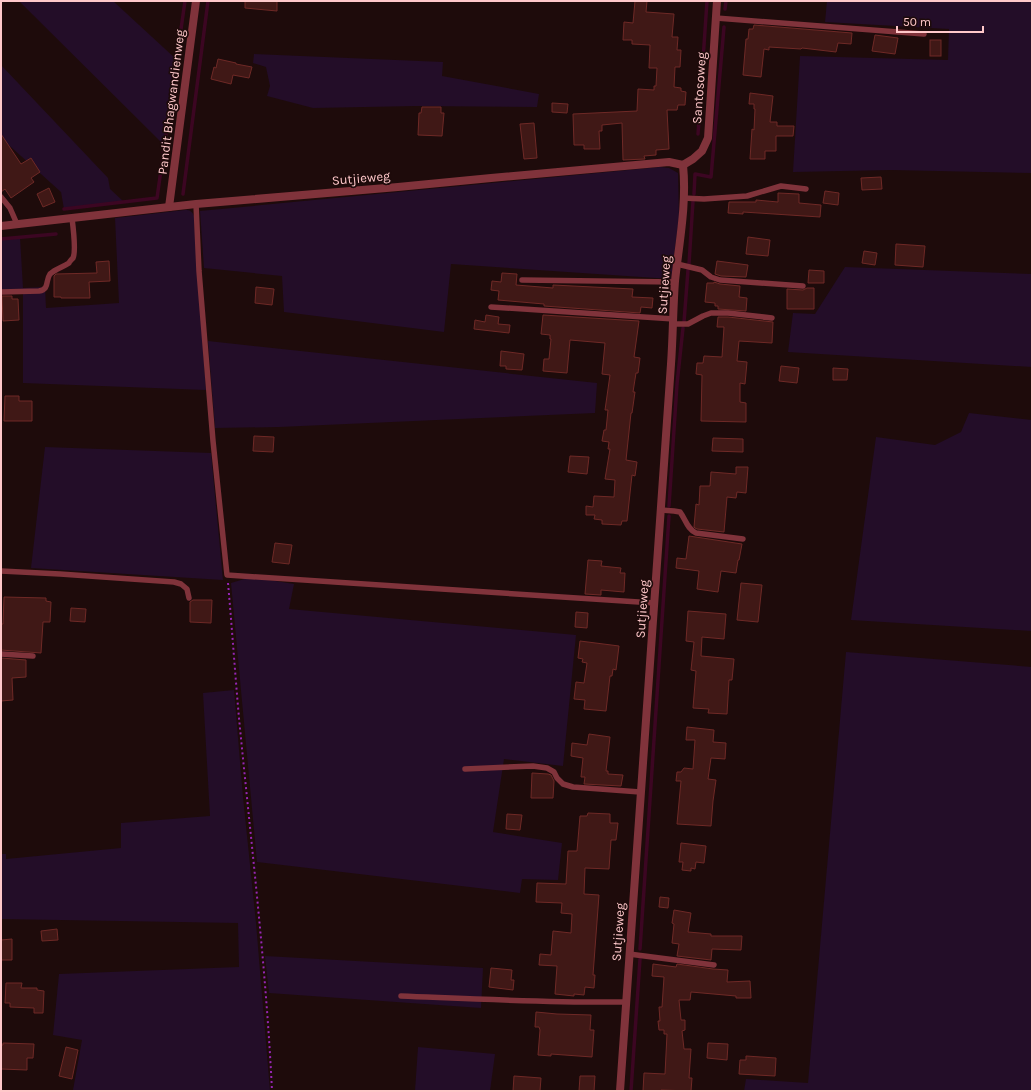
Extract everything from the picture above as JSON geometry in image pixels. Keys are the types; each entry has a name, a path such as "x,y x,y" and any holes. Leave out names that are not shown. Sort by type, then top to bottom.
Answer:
{"street":[{"name":"Pandit Bhagwandienweg","path":"169,207 196,1"},
{"name":"Santosoweg","path":"683,165 702,151 708,138 717,1"},
{"name":"Sutjieweg","path":"1,226 196,204 390,188 669,162 683,165 683,217 675,282 674,322 625,1002 620,1091"}],"lane":[{"path":"716,18 924,34"},
{"path":"684,198 704,199 747,196 781,186 806,189"},
{"path":"1,197 10,208 17,224"},
{"path":"196,204 199,271 213,440 227,575 654,604"},
{"path":"1,292 39,291 46,288 49,276 52,272 69,263 72,259 74,250 72,218"},
{"path":"677,264 702,270 711,277 720,280 803,286"},
{"path":"522,280 675,282"},
{"path":"491,307 688,324 711,313 728,313 772,318"},
{"path":"661,510 680,512 687,525 696,533 743,539"},
{"path":"1,571 174,582 181,584 187,589 189,598"},
{"path":"1,654 33,656"},
{"path":"465,769 533,766 547,768 554,772 563,784 573,787 640,792"},
{"path":"629,954 714,965"},
{"path":"401,996 480,1000 625,1002"}],"path":[{"path":"227,575 239,718 259,915 270,1047 272,1091"}],"shaded area":[{"path":"19,1 113,1 177,60 164,145"},
{"path":"827,1 1032,1 1032,173 891,170 793,172 800,56 948,60 949,29 825,22"},
{"path":"254,54 443,62 442,76 539,94 537,107 416,106 313,108 267,96 270,86 266,67 253,63"},
{"path":"1,65 108,178 110,189 124,202 64,209 61,192 1,138"},
{"path":"660,167 669,168 678,173 679,218 671,279 451,264 444,332 284,312 282,276 204,268 200,211"},
{"path":"185,210 191,211 194,216 206,390 23,383 23,289 1,292 1,239 20,237 23,288 45,287 46,308 119,303 115,218"},
{"path":"845,267 1032,274 1032,367 788,352 793,313 815,314"},
{"path":"208,341 597,383 595,413 279,427 215,428"},
{"path":"969,413 1032,420 1032,631 851,620 876,437 935,445 961,432"},
{"path":"45,447 211,453 223,580 31,568"},
{"path":"251,577 294,584 289,609 576,635 563,766 504,759 493,832 562,843 558,880 522,879 520,893 257,862 231,583"},
{"path":"846,652 1032,667 1032,1091 744,1091 746,1079 808,1083"},
{"path":"234,690 270,1091 47,1091 73,1090 82,1040 53,1035 59,974 239,967 238,923 1,919 1,854 6,854 6,859 121,848 121,823 210,816 203,693"},
{"path":"265,956 483,968 481,1008 269,993"},
{"path":"418,1047 495,1054 490,1091 415,1091"}],"building":[{"path":"245,1 277,1 277,11 245,8"},
{"path":"635,1 647,1 646,12 674,14 672,37 678,37 677,50 681,50 680,67 675,67 674,87 681,88 681,91 686,92 685,105 678,105 677,110 667,110 669,149 656,150 656,155 644,156 645,159 623,160 622,123 602,125 602,131 599,131 600,149 584,149 584,145 574,145 573,114 637,111 638,89 654,90 654,86 656,86 657,68 649,68 650,45 632,44 632,40 623,40 624,22 633,23"},
{"path":"754,25 852,33 851,44 838,43 836,52 802,48 769,47 769,50 764,49 761,77 743,75 746,39 748,39 749,29 753,29"},
{"path":"875,35 898,38 895,54 872,51"},
{"path":"930,40 941,40 941,56 930,56"},
{"path":"218,59 252,67 249,78 233,75 231,84 211,79"},
{"path":"750,93 773,96 770,122 777,122 777,126 794,126 793,136 776,136 776,151 765,151 765,159 750,159 755,109 754,104 749,104"},
{"path":"552,103 568,104 567,113 552,112"},
{"path":"422,107 441,107 441,113 444,113 442,136 418,135 419,113 421,113"},
{"path":"534,123 537,158 524,159 520,124"},
{"path":"1,134 21,164 31,158 40,172 31,178 34,182 11,198 5,189 1,192"},
{"path":"881,177 882,189 862,190 861,178"},
{"path":"49,188 55,202 43,207 37,194"},
{"path":"825,191 839,193 838,205 823,203"},
{"path":"778,193 799,194 799,203 821,205 820,217 743,212 743,214 728,213 729,202 756,202 756,200 778,202"},
{"path":"748,237 770,240 768,256 746,254"},
{"path":"896,244 925,246 923,267 895,265"},
{"path":"864,251 877,253 875,265 862,263"},
{"path":"109,261 110,281 89,282 90,298 54,297 54,276 56,274 97,273 96,262"},
{"path":"717,261 748,265 746,277 721,276 715,274"},
{"path":"809,270 824,271 824,283 808,283"},
{"path":"502,273 517,274 516,285 553,288 553,285 633,289 632,297 653,298 652,308 641,307 640,313 544,306 544,304 498,300 499,291 491,290 492,281 501,282"},
{"path":"714,282 740,286 739,297 747,298 746,311 718,309 718,306 715,306 715,303 705,302 707,283"},
{"path":"256,287 274,289 272,305 255,303"},
{"path":"807,288 814,288 814,309 787,309 787,289 803,290"},
{"path":"2,296 12,296 12,299 18,299 19,320 3,321"},
{"path":"486,315 499,317 498,324 510,325 509,333 474,329 475,320 485,322"},
{"path":"543,315 639,321 634,357 640,358 633,392 635,392 631,413 626,460 637,462 635,476 632,475 627,521 622,521 621,525 602,524 602,520 594,519 595,515 586,515 586,506 593,507 594,496 614,497 615,480 605,479 610,449 608,449 609,442 602,441 604,430 606,430 608,410 605,410 610,375 602,374 605,343 570,340 567,373 543,371 544,359 549,359 551,339 550,335 541,334"},
{"path":"718,317 773,322 772,343 739,341 737,361 747,362 745,384 740,383 740,402 746,403 746,422 701,421 702,375 696,374 697,363 703,363 704,356 722,357 724,327 717,327"},
{"path":"501,351 524,354 522,370 506,369 506,366 500,366"},
{"path":"781,366 799,368 797,383 779,381"},
{"path":"833,368 848,369 847,380 833,380"},
{"path":"5,396 19,396 19,401 32,401 32,421 4,421"},
{"path":"254,436 274,437 273,452 253,451"},
{"path":"713,438 743,439 743,452 712,451"},
{"path":"570,456 589,457 587,474 568,472"},
{"path":"736,467 748,467 746,493 737,492 736,498 727,497 724,532 695,528 696,504 699,505 700,486 710,486 711,472 736,474"},
{"path":"689,536 742,544 736,573 721,571 718,592 697,589 699,571 676,568 677,558 686,559"},
{"path":"275,543 292,545 289,564 272,562"},
{"path":"588,560 602,561 601,566 621,568 620,573 625,573 624,592 601,590 601,595 585,594"},
{"path":"741,583 762,585 758,622 737,620"},
{"path":"4,597 46,598 46,601 51,602 50,622 43,622 41,653 1,650 1,624 3,624"},
{"path":"193,600 212,600 211,623 190,622 190,602"},
{"path":"71,608 86,609 85,622 70,621"},
{"path":"688,611 726,614 724,639 702,637 701,656 734,659 732,680 729,680 727,714 708,713 709,709 693,708 696,671 691,670 694,642 686,641"},
{"path":"576,612 588,613 587,628 575,627"},
{"path":"580,641 619,646 616,670 613,669 612,676 610,676 606,711 584,709 585,700 574,699 576,682 584,683 587,663 582,662 583,659 578,658"},
{"path":"1,658 26,660 26,677 12,678 13,700 1,701"},
{"path":"687,727 714,730 713,742 726,743 725,759 711,758 708,779 716,780 711,826 677,824 681,781 676,781 677,772 681,772 684,768 693,769 695,740 686,740"},
{"path":"589,734 610,737 606,771 608,771 608,774 623,775 621,786 584,784 585,777 581,777 583,758 571,756 572,743 587,745"},
{"path":"532,773 551,775 554,781 553,798 531,798"},
{"path":"588,813 610,814 610,823 618,823 616,840 611,840 609,869 585,868 584,894 599,895 593,975 595,975 594,988 585,987 584,995 574,994 574,996 555,994 557,966 539,965 540,954 551,955 553,931 571,933 572,914 561,913 562,903 536,902 537,883 566,884 568,851 577,851 580,816 587,816"},
{"path":"507,814 522,815 520,830 506,829"},
{"path":"681,843 706,846 704,863 696,862 695,869 691,868 691,871 682,870 683,862 679,862"},
{"path":"660,897 669,898 668,908 659,907"},
{"path":"674,910 691,913 688,932 711,934 711,936 742,936 741,950 712,949 711,960 677,956 679,944 672,943 674,924 672,923"},
{"path":"57,929 58,940 42,941 41,931"},
{"path":"12,939 12,960 1,960 1,940"},
{"path":"653,964 676,967 677,964 728,970 727,982 750,981 751,998 736,998 736,996 691,992 690,1000 679,1000 681,1020 685,1020 685,1030 682,1031 684,1049 691,1049 689,1078 692,1078 691,1091 643,1091 644,1073 665,1074 667,1034 664,1034 664,1030 659,1030 658,1021 660,1021 659,1007 662,1007 664,977 652,976"},
{"path":"491,968 512,970 511,980 514,980 513,990 489,987"},
{"path":"6,983 22,983 21,988 37,988 37,990 44,991 43,1013 34,1013 34,1008 10,1007 10,1003 5,1003"},
{"path":"536,1012 591,1015 590,1030 594,1030 592,1057 551,1054 551,1056 538,1055 540,1030 539,1027 535,1027"},
{"path":"3,1043 34,1044 33,1058 27,1058 27,1070 1,1069 1,1045 3,1045"},
{"path":"708,1043 728,1044 727,1060 707,1058"},
{"path":"66,1047 78,1050 72,1079 59,1076"},
{"path":"746,1056 776,1058 775,1076 739,1074 740,1060 746,1060"},
{"path":"514,1076 541,1078 540,1091 513,1091"},
{"path":"580,1076 595,1076 594,1091 579,1091"}],"waterway":[{"path":"64,209 157,198 185,1"},
{"path":"183,194 208,1"},
{"path":"698,134 707,1"},
{"path":"725,9 726,1"},
{"path":"694,194 695,174 711,177 724,27"},
{"path":"689,264 693,201"},
{"path":"1,239 56,234"},
{"path":"684,322 688,270"},
{"path":"669,506 677,384 683,328"},
{"path":"640,949 669,516"},
{"path":"631,1091 640,959"}]}
